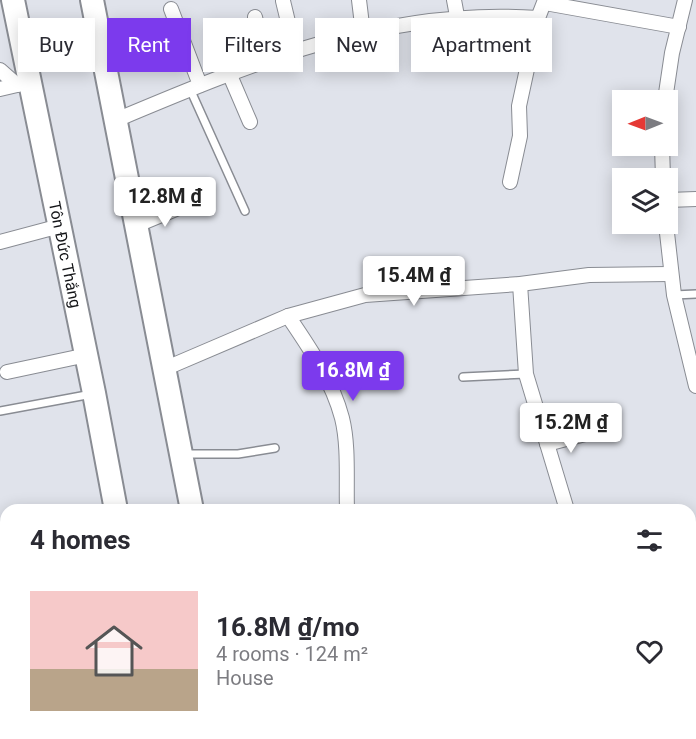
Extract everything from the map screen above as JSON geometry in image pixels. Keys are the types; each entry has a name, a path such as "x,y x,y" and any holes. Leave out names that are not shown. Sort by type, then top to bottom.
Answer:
{"main road":[{"name":"Tôn Đức Thắng","path":"13,0 23,84 60,226 115,504"},
{"path":"92,0 191,504"}],"street":[{"path":"359,0 361,18"},
{"path":"454,0 458,16"},
{"path":"667,90 685,0"},
{"path":"283,1 287,18"},
{"path":"399,27 458,16 495,15 538,18 545,2 679,27"},
{"path":"171,9 195,87"},
{"path":"0,70 23,84"},
{"path":"510,182 520,136 519,106 526,72"},
{"path":"116,120 229,73 250,122"},
{"path":"0,89 23,84"},
{"path":"678,200 696,199"},
{"path":"137,225 183,206"},
{"path":"0,242 60,226"},
{"path":"667,234 674,295 696,386"},
{"path":"164,369 288,316 365,295 520,284 589,275 670,273"},
{"path":"520,284 526,374 565,504"},
{"path":"288,316 311,350 342,419 347,504"},
{"path":"6,372 87,355"},
{"path":"547,444 589,433"}],"lane":[{"path":"195,87 245,211"},
{"path":"674,295 696,294"},
{"path":"463,377 526,374"},
{"path":"0,411 94,393"},
{"path":"182,454 238,454 275,448"}]}
